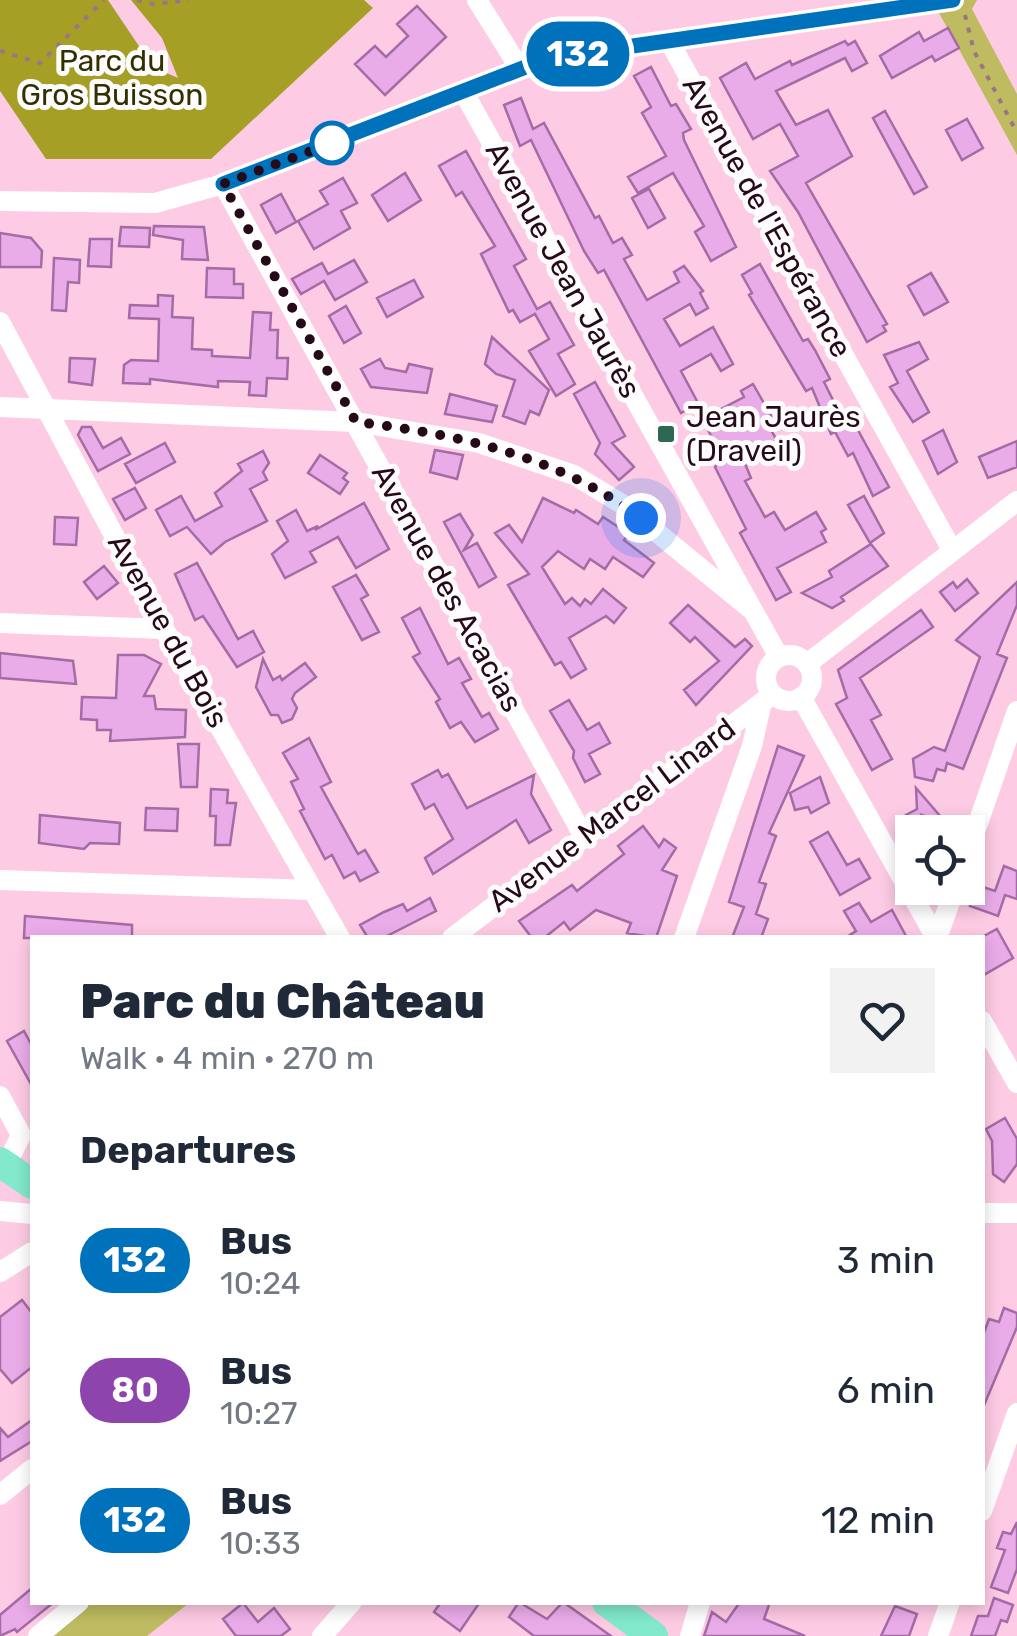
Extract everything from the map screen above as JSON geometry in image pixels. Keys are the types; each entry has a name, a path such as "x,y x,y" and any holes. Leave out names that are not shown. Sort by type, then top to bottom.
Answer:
{"main road":[{"path":"3,1164 30,1183"},
{"path":"610,1605 653,1636"}],"street":[{"path":"477,0 520,69"},
{"path":"0,202 155,202 223,184 549,58 953,0"},
{"name":"Avenue de l'Espérance","path":"669,41 952,550"},
{"name":"Avenue Jean Jaurès","path":"464,93 778,657"},
{"name":"Avenue des Acacias","path":"223,184 583,834"},
{"name":"Avenue du Bois","path":"0,322 50,409 164,629 338,935"},
{"path":"0,408 356,422 479,442 574,475 660,532 752,610"},
{"path":"807,664 1017,501"},
{"path":"0,623 164,629"},
{"path":"685,935 767,700 766,674 778,657 798,656 807,664 810,686 801,697 767,700"},
{"path":"801,697 934,935"},
{"name":"Avenue Marcel Linard","path":"456,935 583,834 767,700"},
{"path":"981,815 1017,711"},
{"path":"0,880 314,890"},
{"path":"937,935 949,905"},
{"path":"985,1026 1017,1083"},
{"path":"0,1096 22,1135 3,1164"},
{"path":"0,1211 30,1214"},
{"path":"985,1213 1017,1213"},
{"path":"0,1272 30,1253"},
{"path":"985,1503 1017,1413"},
{"path":"0,1495 30,1471"},
{"path":"38,1636 75,1605"},
{"path":"322,1636 349,1605"},
{"path":"690,1636 699,1605"},
{"path":"938,1636 949,1605"}],"path":[{"path":"0,51 40,63 104,0"},
{"path":"137,0 153,4 189,0"},
{"path":"973,0 964,17 974,51 1017,134"}],"shaded area":[{"path":"952,0 977,0 972,9 1017,94 1017,155 939,13"},
{"path":"88,1605 186,1605 147,1636 49,1636"}],"green space":[{"name":"Parc du Gros Buisson","path":"0,0 108,0 153,67 178,78 162,38 131,0 364,0 373,8 211,159 46,159 0,91"}],"building":[{"path":"417,6 446,37 385,95 355,64 375,46 386,57 408,36 397,24"},
{"path":"948,28 959,48 935,61 932,56 892,78 880,56 919,32 924,41"},
{"path":"845,41 848,45 855,41 867,63 852,71 845,58 776,91 796,125 828,110 852,156 806,183 887,324 883,326 886,331 867,342 798,212 770,171 798,156 780,124 753,139 720,78 746,63 755,79"},
{"path":"651,67 671,106 676,104 691,129 683,133 684,140 736,247 711,261 695,232 704,226 673,173 638,193 628,177 666,156 642,113 651,107 634,76"},
{"path":"521,98 533,129 544,123 595,218 599,216 613,243 622,238 632,255 624,259 647,300 679,282 674,272 684,266 703,291 700,293 708,308 696,315 690,304 664,319 680,346 713,327 733,364 721,371 711,354 681,371 698,403 681,413 604,270 598,273 584,251 531,140 520,146 504,105"},
{"path":"885,111 927,187 914,194 873,118"},
{"path":"967,119 983,148 962,160 946,130"},
{"path":"466,151 526,259 514,266 537,309 550,302 574,345 558,354 575,384 556,396 529,351 549,339 535,314 520,322 513,310 509,312 481,254 495,246 462,192 456,196 439,166"},
{"path":"405,173 421,200 388,221 372,195"},
{"path":"343,178 357,203 341,211 350,228 314,249 298,221 328,204 320,191"},
{"path":"649,189 665,218 648,228 632,198"},
{"path":"281,194 296,222 276,233 261,205"},
{"path":"154,226 204,227 208,260 182,259 183,240 153,235"},
{"path":"121,227 150,228 149,247 119,246"},
{"path":"0,233 31,238 42,251 41,267 0,267"},
{"path":"90,239 112,239 111,267 88,266"},
{"path":"54,258 80,260 79,283 68,282 66,311 52,310"},
{"path":"354,260 367,282 335,300 324,281 301,294 292,279 322,263 328,274"},
{"path":"760,264 803,341 808,339 815,350 830,379 824,382 841,416 848,424 853,421 889,487 873,496 853,453 848,456 835,432 831,434 812,388 806,391 749,295 752,293 742,275"},
{"path":"207,268 234,269 234,284 243,284 243,298 206,297"},
{"path":"931,273 948,302 924,315 908,286"},
{"path":"414,280 423,297 387,317 377,298"},
{"path":"158,295 173,296 172,317 193,318 192,349 212,350 212,356 250,358 253,312 271,313 270,330 278,330 277,358 288,358 287,379 267,378 266,396 249,395 250,382 218,381 218,387 150,379 150,384 123,383 124,365 131,360 158,361 159,319 129,318 130,305 158,306"},
{"path":"346,306 361,333 344,343 329,316"},
{"path":"492,337 549,390 539,415 530,411 525,424 503,416 515,380 496,374 485,364"},
{"path":"919,342 928,359 907,371 929,412 913,422 890,387 898,383 884,355"},
{"path":"70,358 95,359 92,385 69,382"},
{"path":"380,359 385,368 406,372 409,364 432,369 427,393 371,387 361,369"},
{"path":"595,382 625,436 612,443 634,467 619,480 595,454 600,443 574,394"},
{"path":"753,384 773,419 766,422 777,440 743,459 751,478 745,481 765,517 774,512 785,530 816,512 826,529 821,532 826,542 777,568 791,592 776,600 740,533 746,529 715,467 723,458 702,419 744,397 741,391"},
{"path":"450,394 497,406 492,422 445,414"},
{"path":"82,427 91,427 103,448 121,438 130,454 98,471 78,435"},
{"path":"943,430 957,462 938,474 923,441"},
{"path":"1017,441 1017,467 988,478 979,457"},
{"path":"165,443 175,462 136,483 125,464"},
{"path":"435,450 463,455 457,479 430,472"},
{"path":"263,451 269,463 263,472 267,480 250,489 267,521 225,542 211,554 187,527 170,536 156,510 181,496 195,521 222,506 215,493 242,471 238,464"},
{"path":"320,455 347,473 343,478 348,482 340,494 308,473"},
{"path":"135,488 146,508 125,520 113,499"},
{"path":"864,496 884,533 870,543 848,505"},
{"path":"543,498 574,513 576,510 598,524 603,517 629,534 624,540 654,563 643,577 613,557 605,569 590,559 584,569 558,551 542,567 565,604 572,598 580,606 585,599 591,604 603,589 626,608 614,623 606,616 569,638 586,669 571,678 561,662 555,665 508,585 529,574 495,533 509,525 522,542"},
{"path":"364,503 389,549 356,568 338,537 310,552 316,562 285,578 272,554 288,541 277,521 296,510 307,531 318,526 315,530"},
{"path":"460,514 473,535 464,550 477,543 496,577 479,587 444,522"},
{"path":"55,517 78,518 76,545 54,544"},
{"path":"871,544 888,566 841,597 844,601 832,608 802,593 832,577 829,571"},
{"path":"197,563 238,639 253,631 264,652 237,667 203,616 195,620 175,574"},
{"path":"104,566 118,583 97,599 84,582"},
{"path":"356,575 368,595 361,599 379,632 362,640 333,587"},
{"path":"967,579 978,593 955,611 940,592 953,582 957,588"},
{"path":"1017,582 1017,605 997,654 1007,658 963,769 947,763 945,771 937,769 933,781 915,777 913,759 934,747 945,751 980,657 956,640"},
{"path":"688,605 735,647 745,639 752,646 696,705 684,690 719,661 695,637 690,642 670,623"},
{"path":"420,608 448,664 459,658 471,679 462,683 482,717 489,713 498,729 475,742 461,722 450,728 436,702 440,699 413,657 420,653 402,618"},
{"path":"921,610 933,627 860,678 881,715 871,720 892,759 872,770 836,704 847,698 838,670"},
{"path":"0,653 73,661 76,684 0,678"},
{"path":"118,655 144,655 161,664 144,696 154,696 156,709 186,710 185,737 110,741 111,730 97,730 97,720 81,719 82,697 116,698"},
{"path":"263,659 273,680 280,676 282,680 305,663 316,677 295,693 292,699 297,708 292,719 282,723 278,715 271,715 256,687"},
{"path":"569,700 587,730 599,723 610,743 589,754 600,774 585,782 573,758 574,751 550,711"},
{"path":"309,738 331,782 321,787 358,854 365,850 378,872 360,881 355,872 344,878 332,855 325,859 300,811 304,809 291,782 298,779 283,753"},
{"path":"178,744 199,744 197,787 181,787"},
{"path":"778,746 804,756 769,833 776,836 759,882 766,884 756,914 768,919 762,935 733,935 744,907 729,902"},
{"path":"438,770 442,777 448,774 467,808 534,775 531,794 551,830 529,843 516,820 433,874 425,858 453,839 434,804 425,809 412,784"},
{"path":"820,777 829,803 811,813 808,807 795,810 790,793"},
{"path":"916,788 939,815 906,815 917,809"},
{"path":"211,789 228,790 227,803 236,803 230,845 215,845 216,816 210,816"},
{"path":"146,808 178,809 177,831 145,830"},
{"path":"40,815 120,823 119,844 90,843 84,849 39,843"},
{"path":"643,826 659,847 664,839 676,848 662,870 677,876 657,935 627,933 631,923 596,910 570,930 564,922 548,935 530,935 519,921 572,885 577,891 624,854 618,846"},
{"path":"828,832 847,865 859,859 870,878 840,895 810,842"},
{"path":"1004,866 1017,871 1017,899 1005,895 998,916 970,906 985,905 985,888 995,891"},
{"path":"430,898 436,911 389,935 366,935 360,925 403,904 407,911"},
{"path":"859,903 871,922 892,910 905,935 850,935 856,931 844,911"},
{"path":"25,916 132,925 132,935 24,938"},
{"path":"997,929 1013,958 985,974 985,935"},
{"path":"24,1031 30,1042 30,1082 7,1041"},
{"path":"1005,1118 1017,1139 1017,1164 1004,1182 993,1174 992,1141 986,1129"},
{"path":"22,1300 30,1310 30,1369 12,1383 0,1369 0,1317"},
{"path":"1004,1308 1017,1313 1017,1327 985,1403 985,1330 989,1319 999,1322"},
{"path":"30,1421 30,1442 0,1461 0,1428 8,1437"},
{"path":"1017,1522 1017,1569 1008,1593 991,1587 1005,1550 997,1548 1003,1532 1011,1534"},
{"path":"30,1590 30,1605 50,1605 17,1632 15,1629 0,1636 0,1615"},
{"path":"994,1598 1013,1605 1007,1622 1001,1620 995,1636 971,1636 978,1616 988,1616"},
{"path":"245,1605 258,1622 274,1608 290,1629 281,1636 236,1636 223,1619"},
{"path":"439,1605 478,1605 460,1631 434,1612"},
{"path":"517,1605 547,1619 560,1605 567,1605 611,1636 534,1636 509,1617"},
{"path":"738,1605 769,1605 764,1619 805,1636 704,1636 712,1612 726,1622"},
{"path":"895,1606 917,1614 909,1636 881,1636"}],"bus line":[{"name":"132","path":"223,184 549,58 953,0"}],"place":[{"name":"Jean Jaurès (Draveil)","path":"666,434"}],"route":[{"path":"332,143 346,138 223,184 356,422 445,434 523,456 574,475 641,518"}]}
